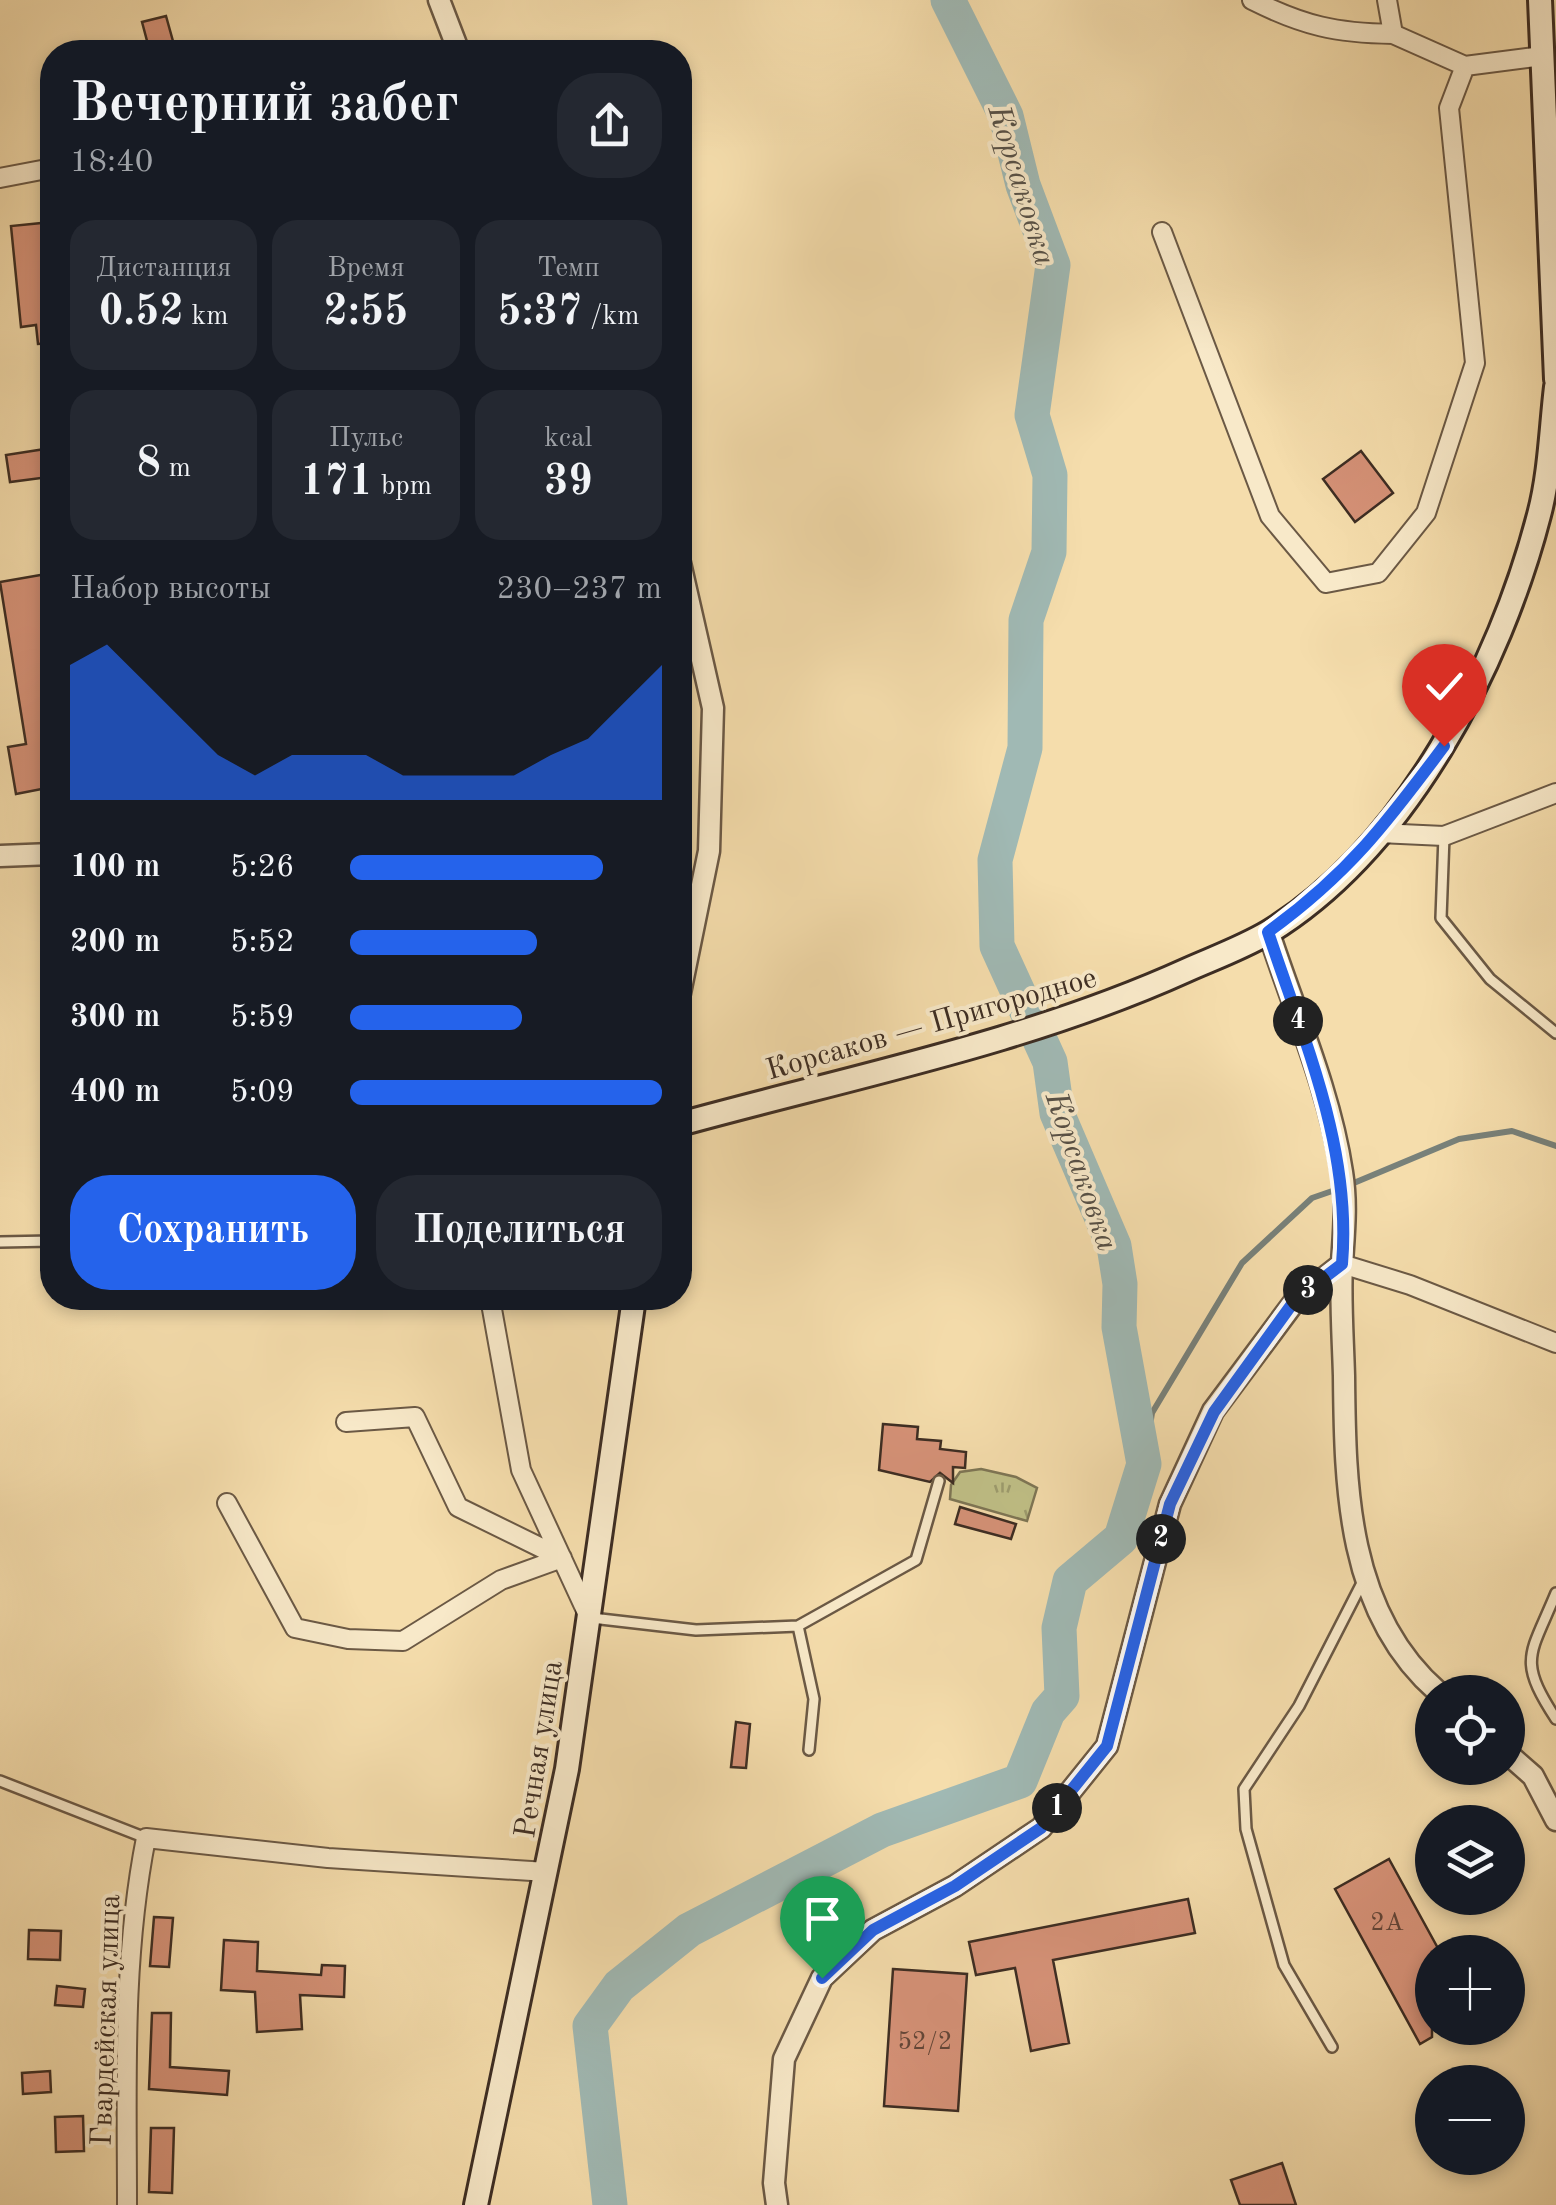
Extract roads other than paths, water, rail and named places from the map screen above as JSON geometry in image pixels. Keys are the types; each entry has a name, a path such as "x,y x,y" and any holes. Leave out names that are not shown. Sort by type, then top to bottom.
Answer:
{"main road":[{"name":"Корсаков — Пригородное","path":"692,1121 999,1040 1116,1002 1268,932 1328,888 1379,834 1444,746 1508,615 1540,511 1556,383 1540,0"},
{"name":"Речная улица","path":"476,2205 548,1872 632,1310"}],"street":[{"path":"439,0 454,40"},
{"path":"1252,0 1292,20 1335,32 1393,34 1465,66 1543,56"},
{"path":"1386,0 1393,34"},
{"path":"1162,232 1270,516 1326,583 1378,573 1426,513 1474,363 1450,108 1465,66"},
{"path":"0,178 40,170"},
{"path":"692,616 713,708 709,851 692,908"},
{"path":"1379,834 1444,836 1556,794"},
{"path":"0,856 40,854"},
{"path":"1268,932 1333,1134 1346,1218 1342,1264 1345,1483 1364,1578 1387,1632 1424,1675"},
{"path":"1342,1264 1410,1285 1556,1343"},
{"path":"777,2205 774,2182 784,2059 822,1978 873,1930 955,1886 1041,1828 1107,1746 1170,1504 1214,1412 1295,1300 1342,1264"},
{"path":"492,1310 521,1470 589,1618"},
{"path":"346,1422 415,1417 458,1507 562,1558"},
{"path":"227,1503 295,1628 348,1639 403,1641 501,1580 562,1558"},
{"path":"1525,1769 1533,1776 1556,1820"},
{"path":"146,1838 328,1858 548,1872"},
{"name":"Гвардейская улица","path":"128,2205 126,2011 138,1879 146,1838"}],"lane":[{"path":"1444,836 1441,918 1490,980 1556,1033"},
{"path":"0,1242 40,1241"},
{"path":"589,1618 696,1630 798,1626 916,1560 939,1480"},
{"path":"1332,2047 1284,1966 1246,1829 1244,1789 1299,1706 1364,1578"},
{"path":"1556,1593 1529,1658 1531,1680 1556,1720"},
{"path":"798,1626 814,1698 810,1750"},
{"path":"0,1781 146,1838"}],"waterway":[{"name":"Корсаковка","path":"610,2205 590,2026 619,1986 689,1930 882,1830 1020,1781 1048,1712 1062,1696 1059,1628 1070,1581 1121,1538 1144,1464 1119,1327 1120,1284 1114,1246 1057,1113 1050,1062 997,946 995,860 1025,748 1026,620 1049,552 1050,475 1032,415 1053,265 1023,185 1006,116 948,0"},
{"path":"1349,1185 1459,1139 1512,1131 1556,1146"},
{"path":"1144,1464 1152,1413 1242,1263 1312,1198 1338,1189"}]}
